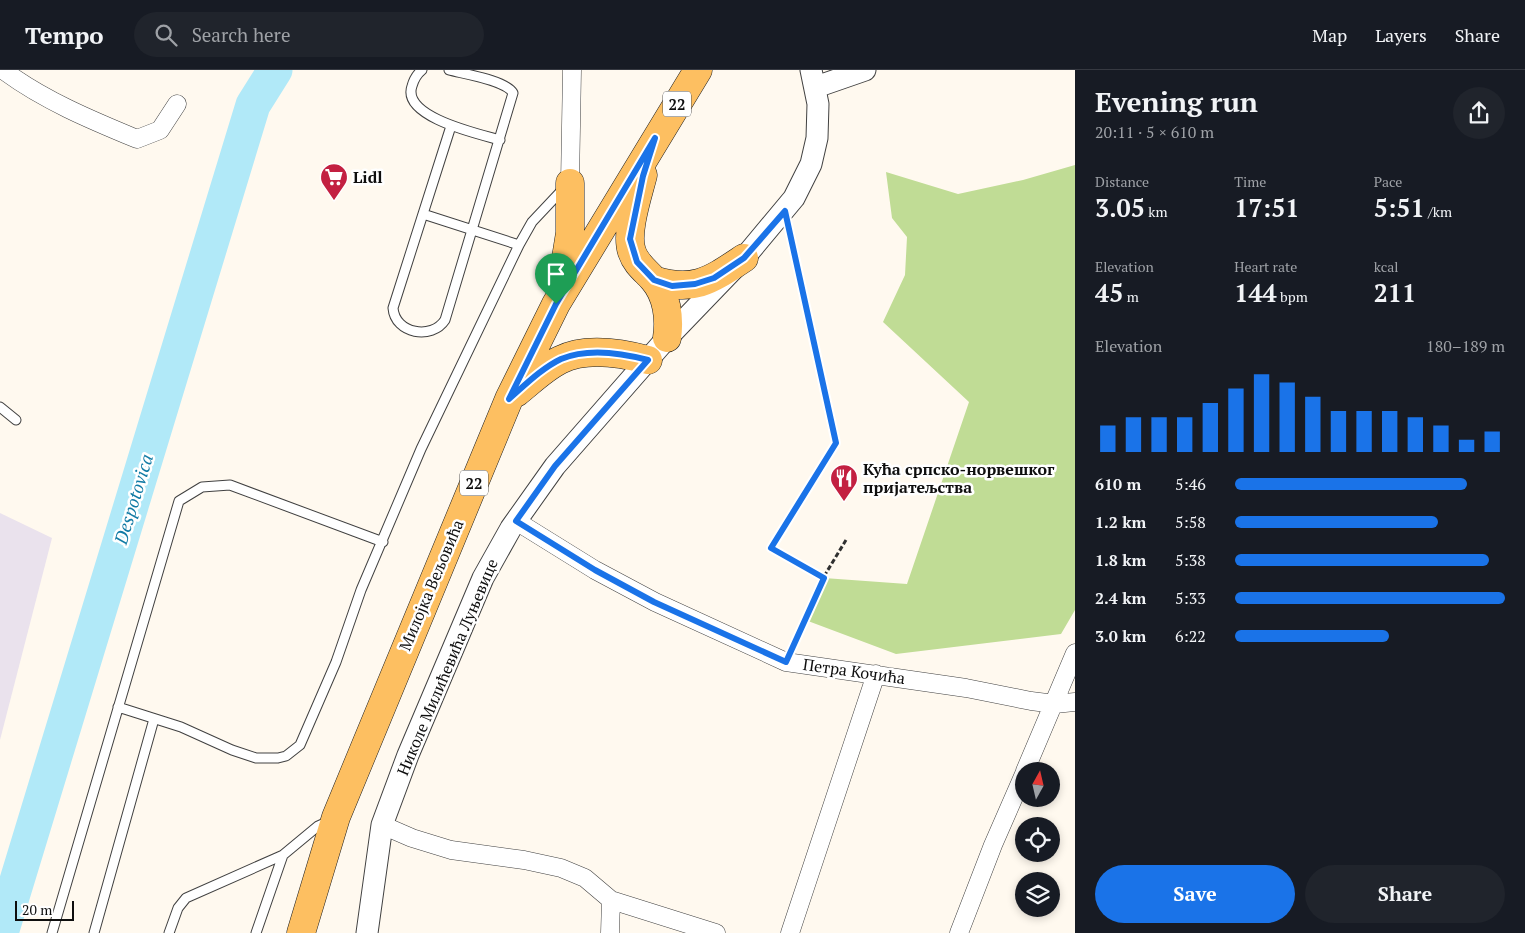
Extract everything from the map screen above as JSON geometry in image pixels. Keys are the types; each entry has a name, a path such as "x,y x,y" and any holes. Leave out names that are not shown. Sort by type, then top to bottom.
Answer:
{"main road":[{"name":"Милојка Вељовића","path":"301,933 336,817 509,399 556,304 698,70"},
{"path":"655,138 643,176 630,239 637,262 654,280 663,296 670,321 667,338"},
{"path":"556,304 566,272 569,248 570,183"},
{"path":"654,280 672,286 695,284 714,278 744,258"},
{"path":"509,399 545,369 561,359 581,354 629,354 648,360"}],"street":[{"path":"3,70 18,82 69,109 137,140 160,130 177,104"},
{"path":"570,183 572,70"},
{"path":"813,78 865,70"},
{"name":"Николе Милићевића Луњевице","path":"367,933 382,825 408,755 466,616 496,554 516,521 555,466 667,338 744,258 785,211 802,184 815,151 819,121 813,78"},
{"name":"Петра Кочића","path":"516,521 595,570 654,602 786,662 876,674 1055,704 1075,702"},
{"path":"1029,762 1075,653"},
{"path":"790,933 876,674"},
{"path":"959,933 1015,794"},
{"path":"382,825 412,838 452,850 524,860 561,868 585,878 611,900 716,933"},
{"path":"610,933 611,900"}],"lane":[{"path":"422,70 414,79 410,90 412,99 420,110 451,126 500,140"},
{"path":"448,70 500,83 513,93 445,320 440,328 431,331 408,330 398,324 393,308 451,126"},
{"path":"118,707 181,727 244,755 278,758 293,752 304,738 336,662 362,590 421,449 519,245 532,222 570,183"},
{"path":"423,214 519,245"},
{"path":"0,406 16,420"},
{"path":"52,933 179,501 202,487 230,485 383,542"},
{"path":"94,933 154,719"},
{"path":"170,933 178,908 186,898 283,855 318,826 336,817"},
{"path":"256,933 283,855"}],"path":[{"path":"785,211 836,443 771,548 824,578"},
{"path":"786,662 824,578 846,540"}],"shaded area":[{"path":"0,513 52,538 0,740"}],"green space":[{"path":"1075,165 1075,610 1061,634 896,654 808,621 824,578 907,584 969,402 883,322 905,275 907,237 892,218 886,172 958,194 1023,180"}],"waterway":[{"name":"Despotovica","path":"1,933 253,105 275,70"}],"place":[{"name":"Lidl","path":"334,201"},
{"name":"Кућа српско-норвешког пријатељства","path":"844,502"}],"route":[{"path":"655,138 643,176 630,239 632,251 637,262 643,271 654,280 672,286 695,284 714,278 744,258 785,211 836,443 771,548 824,578 786,662 654,602 595,570 516,521 555,466 648,360 629,354 602,353 581,354 561,359 545,369 509,399 556,304 648,153 655,138"}]}
